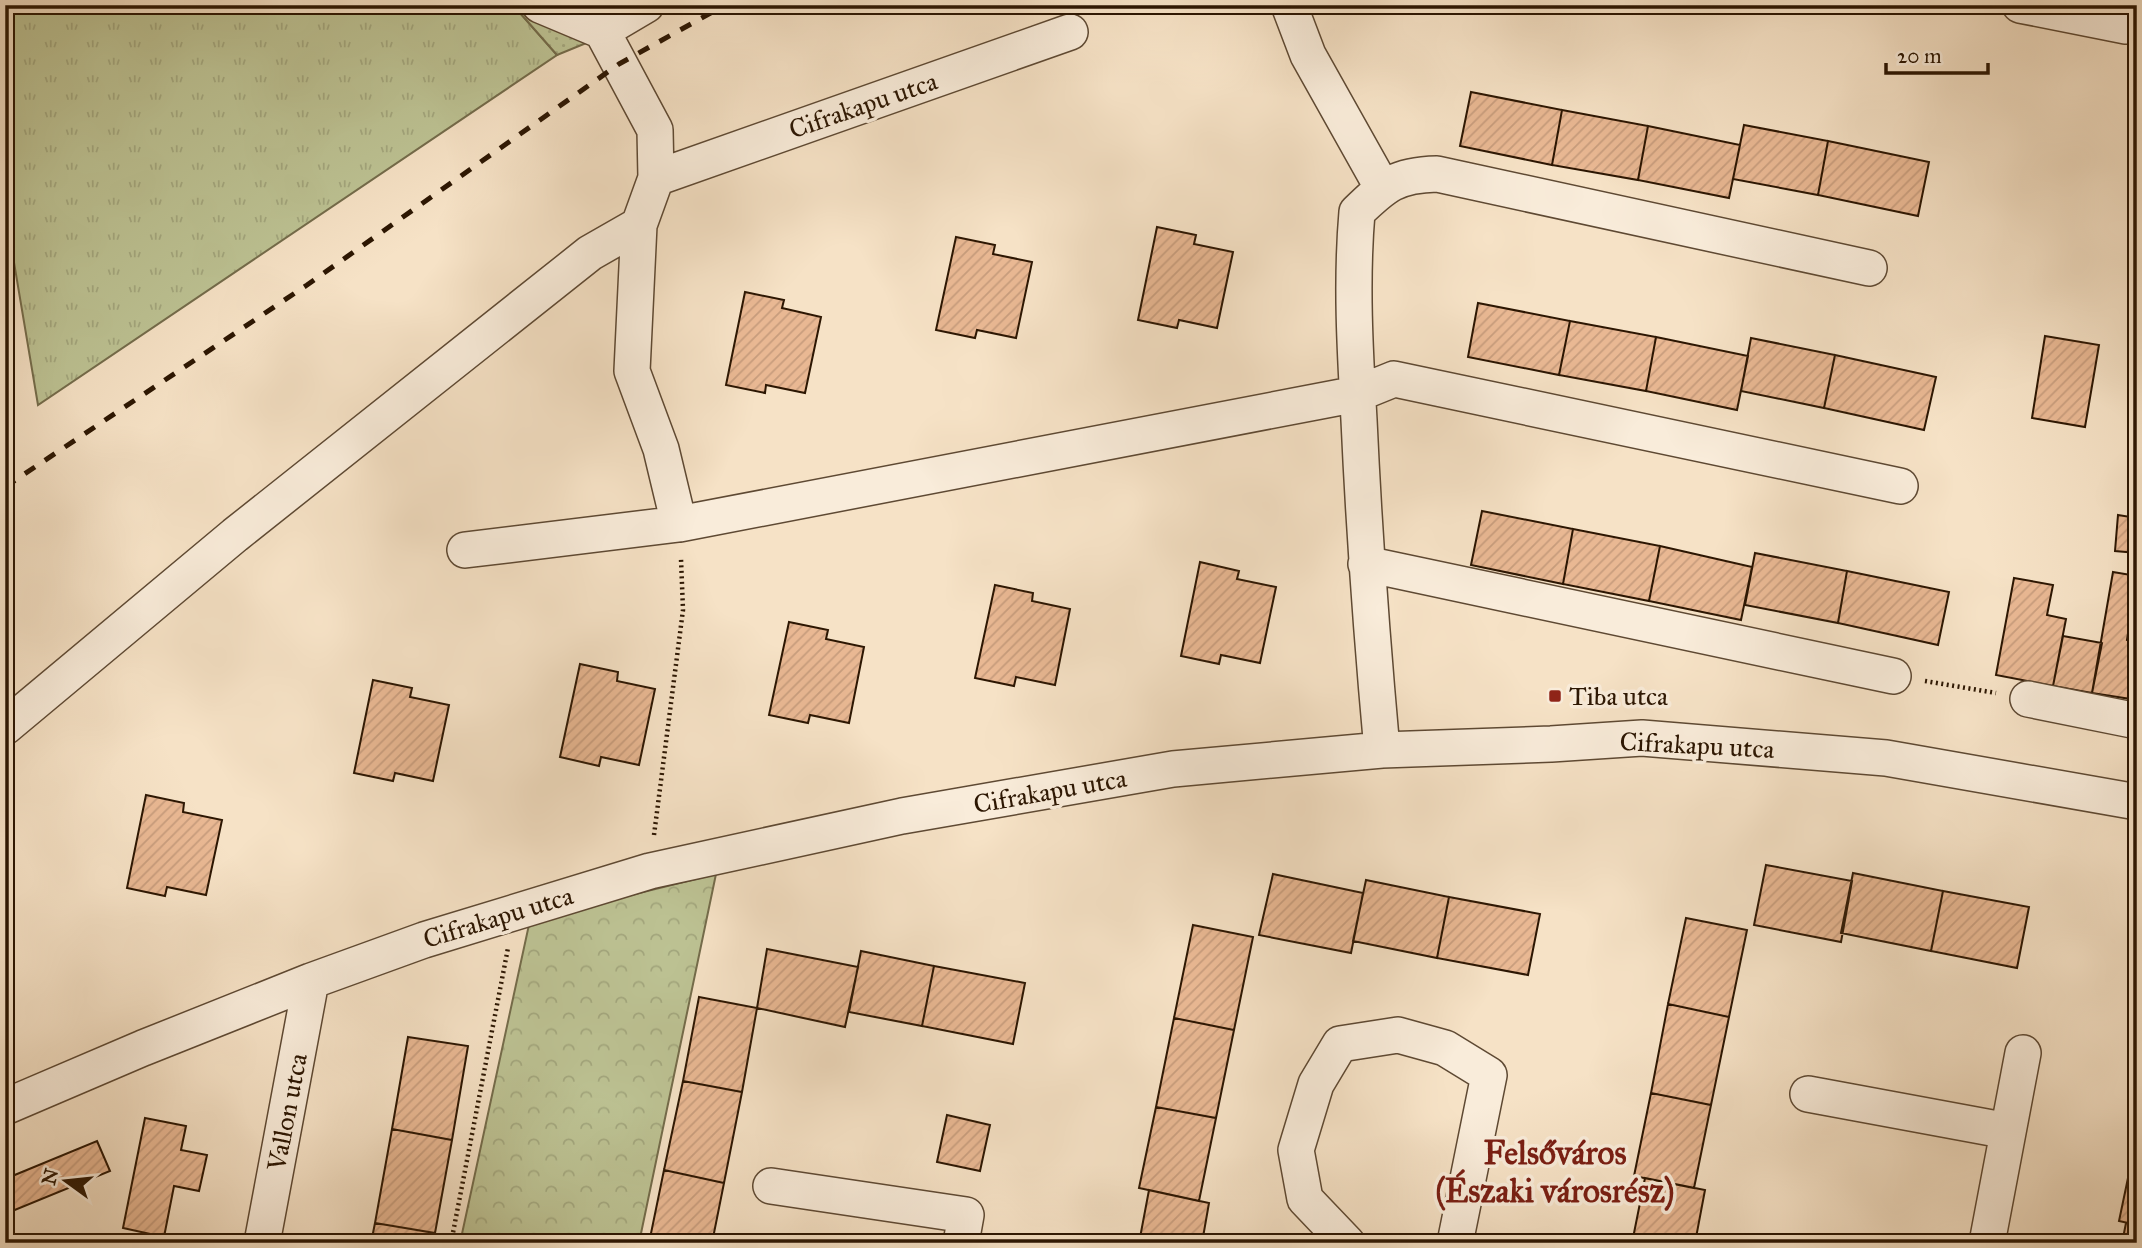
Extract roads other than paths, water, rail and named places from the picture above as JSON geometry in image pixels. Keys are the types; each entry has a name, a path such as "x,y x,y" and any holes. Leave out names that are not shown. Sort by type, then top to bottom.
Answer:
{"street":[{"path":"540,5 602,31 655,130 656,178 639,225 632,371 661,449 679,524"},
{"path":"602,31 646,5"},
{"path":"1289,5 1308,55 1382,187"},
{"path":"2020,5 2126,26"},
{"name":"Cifrakapu utca","path":"656,178 1070,32"},
{"path":"1382,750 1366,564 1353,254 1357,212 1382,187 1410,174 1437,174 1869,268"},
{"path":"5,727 234,535 590,253 639,225"},
{"path":"465,550 679,524 1357,394 1394,379 1900,486"},
{"path":"1366,564 1893,676"},
{"path":"2028,699 2137,721"},
{"name":"Cifrakapu utca","path":"5,1107 311,981 516,910 650,871 902,816 1173,769 1382,750 1642,738 1886,758 2137,802"},
{"name":"Vallon utca","path":"262,1243 311,981"},
{"path":"1347,1243 1305,1199 1296,1150 1316,1084 1340,1044 1398,1035 1445,1048 1489,1075 1455,1243"},
{"path":"1987,1243 2023,1053"},
{"path":"1808,1094 2008,1131"},
{"path":"771,1186 966,1216 961,1243"}],"railway":[{"path":"5,487 307,285 619,64 725,5"}],"place":[{"name":"Tiba utca","path":"1555,696"}],"district":[{"name":"Felsőváros (Északi városrész)","path":"1555,1172"}]}
